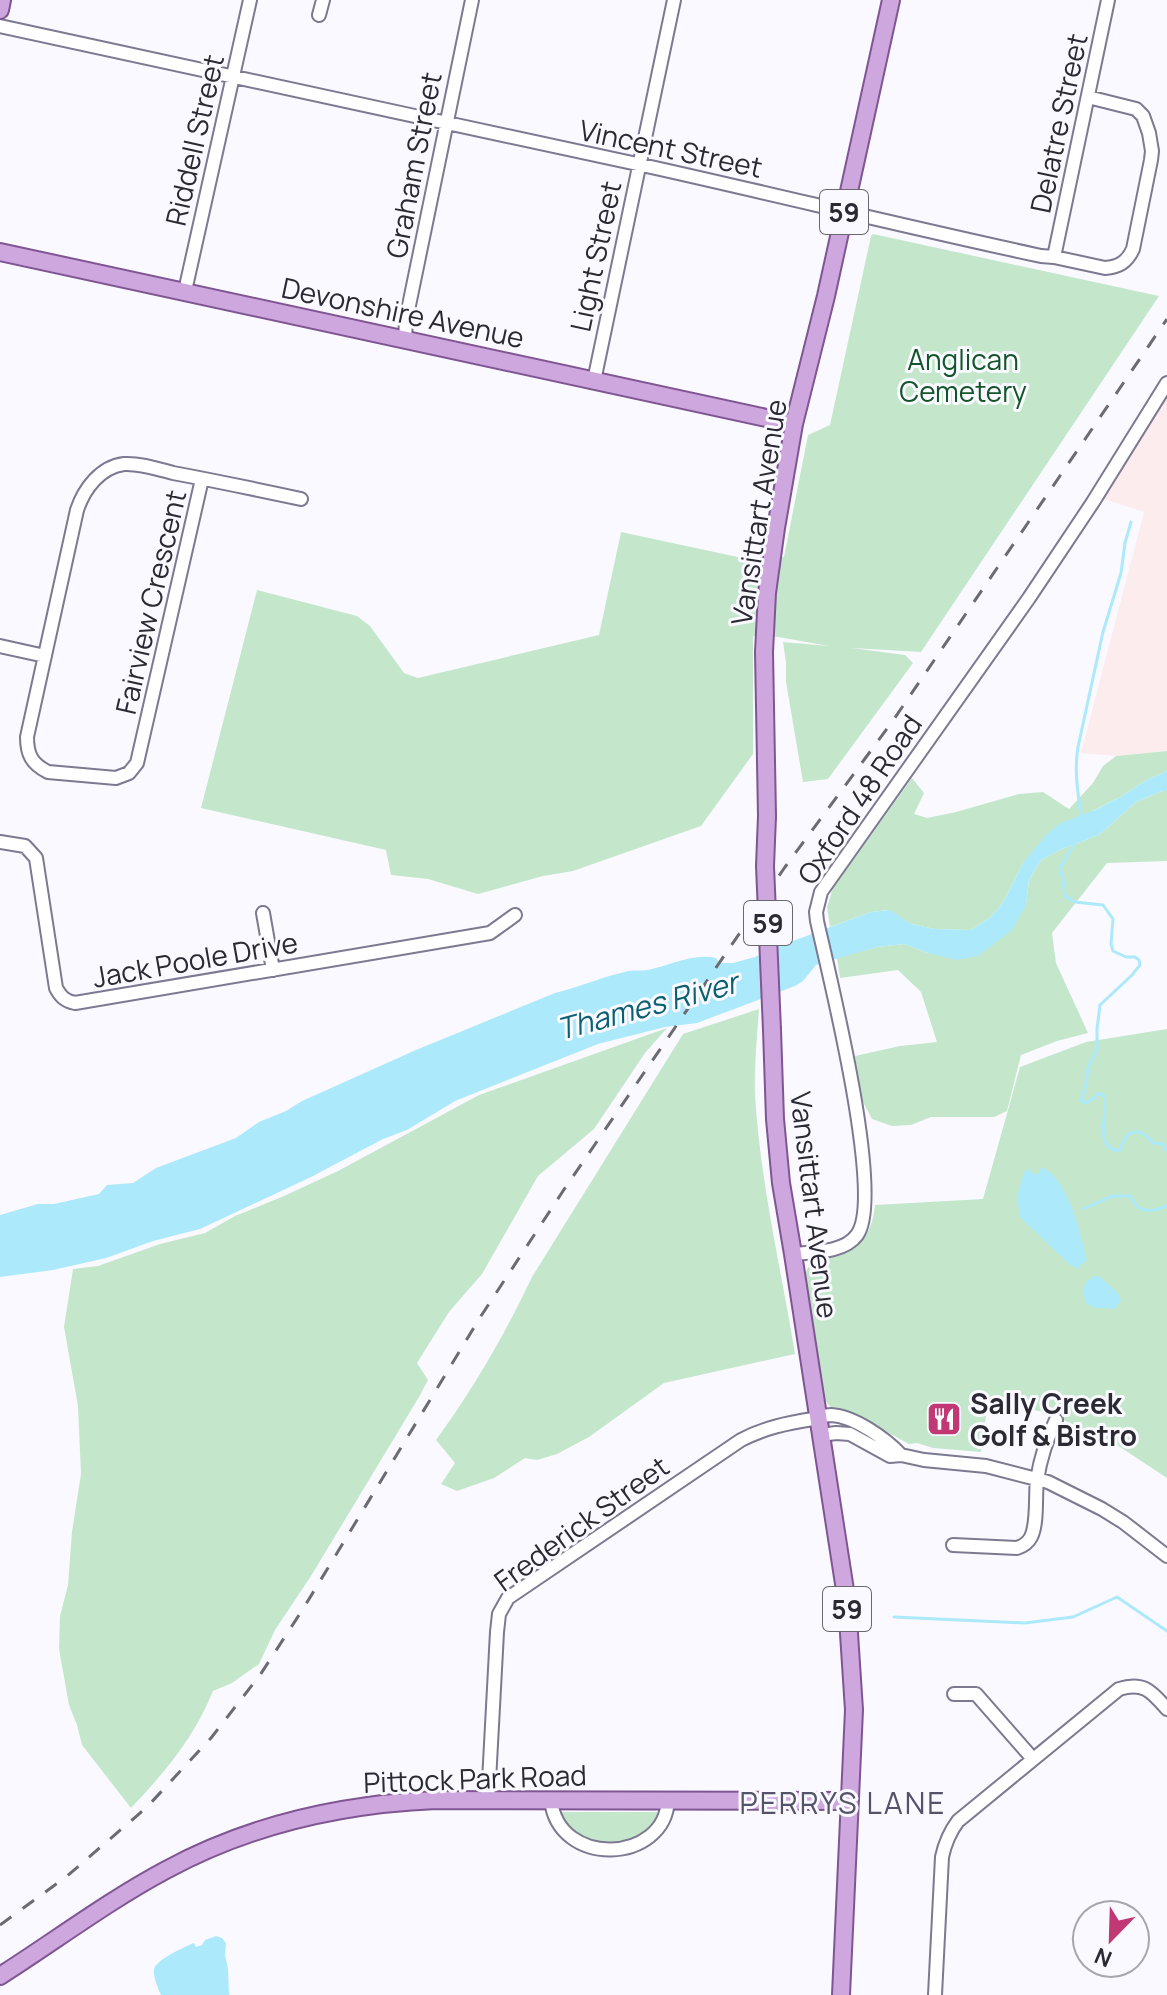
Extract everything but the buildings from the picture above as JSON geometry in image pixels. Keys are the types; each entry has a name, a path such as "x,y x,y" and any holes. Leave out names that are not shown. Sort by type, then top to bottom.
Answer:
{"main road":[{"path":"0,10 2,0"},
{"name":"Vansittart Avenue","path":"841,1995 854,1710 851,1643 780,1171 775,1119 765,866 764,652 767,593 794,424 891,0"},
{"name":"Devonshire Avenue","path":"0,252 794,424"},
{"name":"Pittock Park Road","path":"0,1976 166,1870 254,1832 300,1818 354,1807 411,1801 850,1801"}],"street":[{"name":"Riddell Street","path":"185,291 250,0"},
{"path":"319,15 323,0"},
{"name":"Graham Street","path":"405,340 406,320 472,0"},
{"name":"Light Street","path":"594,381 674,0"},
{"name":"Delatre Street","path":"1054,257 1108,0"},
{"name":"Vincent Street","path":"0,26 1041,256 1112,268 1127,259 1133,249 1152,151 1143,116 1136,109 1088,97"},
{"name":"Oxford 48 Road","path":"793,1254 837,1248 848,1243 857,1235 863,1221 865,1198 858,1118 817,921 821,892 1070,537 1167,383"},
{"name":"Fairview Crescent","path":"122,464 202,479 138,759 129,773 110,778 58,773 41,768 31,759 26,738 75,518 87,488 99,476 122,464"},
{"path":"202,479 301,499"},
{"path":"0,646 45,656"},
{"name":"Jack Poole Drive","path":"0,842 25,846 36,858 56,988 66,1001 75,1003 490,933 515,915"},
{"path":"263,913 273,970"},
{"path":"818,1418 829,1415 851,1421 889,1442 901,1455"},
{"name":"Frederick Street","path":"488,1800 497,1632 504,1601 741,1440 792,1422 818,1418"},
{"path":"953,1545 1010,1549 1024,1545 1033,1532 1037,1479 1056,1420"},
{"path":"821,1435 850,1434 890,1456 986,1466 1037,1479 1102,1509 1167,1556"},
{"path":"935,1995 942,1857 944,1844 958,1821 1119,1689 1134,1686 1149,1690 1167,1709"},
{"path":"954,1694 976,1694 1033,1759"},
{"path":"551,1800 554,1817 567,1834 584,1845 608,1849 627,1847 650,1836 665,1819 668,1800"}],"shaded area":[{"path":"1167,399 1167,751 1116,756 1081,753 1144,512 1104,499"}],"green space":[{"name":"Anglican Cemetery","path":"873,234 1159,296 921,652 852,648 905,655 913,663 828,779 803,782 786,682 783,642 829,646 753,636 753,754 701,826 573,871 478,894 428,879 391,875 386,850 201,808 257,590 357,616 370,626 404,673 418,678 599,635 621,532 747,559 760,554 784,557 808,435 830,425"},
{"path":"1167,751 1167,771 1081,817 1023,863 1004,901 991,917 971,930 935,929 911,924 889,910 871,912 830,927 827,907 833,888 912,778 924,793 914,814 927,818 1019,794 1043,792 1069,809 1093,783 1103,766 1116,756"},
{"path":"1167,791 1167,861 1107,863 1052,933 1056,963 1088,1033 1021,1055 1007,1111 994,1117 931,1117 911,1125 892,1126 872,1119 863,1102 855,1056 937,1042 921,992 898,970 840,978 837,958 877,947 904,944 928,953 1026,905 1029,880 1041,860 1099,835 1136,802"},
{"path":"759,1009 755,1073 758,1127 766,1192 795,1354 664,1383 589,1437 557,1454 537,1460 525,1458 494,1478 457,1491 441,1484 455,1463 436,1440 476,1381 532,1277 683,1034"},
{"path":"667,1028 645,1053 594,1129 538,1176 482,1274 449,1312 417,1363 428,1380 419,1397 275,1630 259,1664 232,1683 213,1691 178,1754 131,1808 82,1745 69,1705 59,1649 60,1616 68,1585 81,1474 78,1406 64,1327 73,1269 98,1266 160,1244 205,1233 235,1216 338,1171 479,1095"},
{"path":"1167,1029 1167,1478 1111,1441 1045,1412 988,1402 981,1452 909,1444 856,1415 831,1408 825,1400 805,1275 808,1268 822,1259 847,1253 859,1244 870,1226 875,1205 983,1199 1020,1067 1086,1042"},
{"path":"560,1812 659,1812 652,1826 641,1835 610,1843 579,1835 567,1825"}],"water":[{"name":"Thames River","path":"1167,771 1167,791 1136,802 1099,835 1041,860 1029,880 1026,905 1012,930 978,956 957,960 904,944 877,947 816,965 795,986 697,1023 665,1027 598,1044 455,1101 407,1130 200,1229 106,1258 53,1270 0,1277 0,1215 38,1204 54,1204 99,1194 107,1185 133,1183 156,1168 236,1138 259,1122 302,1101 555,993 620,973 648,970 690,959 707,957 716,958 719,963 733,963 871,912 890,910 911,924 935,929 971,930 991,917 1004,901 1023,863 1046,835 1061,823 1095,810"},
{"path":"1041,1167 1059,1182 1072,1208 1087,1261 1084,1265 1079,1264 1079,1269 1070,1265 1020,1217 1017,1196 1025,1171 1031,1169 1032,1173 1037,1174"},
{"path":"1094,1276 1099,1276 1118,1293 1121,1300 1115,1309 1095,1308 1086,1303 1084,1288"},
{"path":"216,1936 226,1943 229,1995 161,1995 154,1975 156,1965 178,1950 194,1943 196,1947 202,1945 205,1940"}],"waterway":[{"path":"1083,819 1077,782 1078,747 1131,522"},
{"path":"1074,844 1060,868 1065,896 1075,902 1103,905 1113,919 1113,951 1135,957 1140,965 1100,1005 1097,1050 1088,1067 1081,1101 1085,1103 1099,1093 1104,1096 1104,1137 1111,1148 1119,1151 1127,1135 1138,1132 1153,1143 1163,1144 1167,1151"},
{"path":"1083,1209 1112,1196 1130,1196 1144,1210 1167,1206"},
{"path":"894,1617 1025,1623 1073,1617 1117,1597 1167,1631"}],"railway":[{"path":"0,1925 66,1877 147,1807 211,1738 260,1675 481,1316 563,1191 785,867 892,722 1167,319"}],"place":[{"name":"Sally Creek Golf & Bistro","path":"944,1419"}],"district":[{"name":"PERRYS LANE","path":"843,1802"}]}
